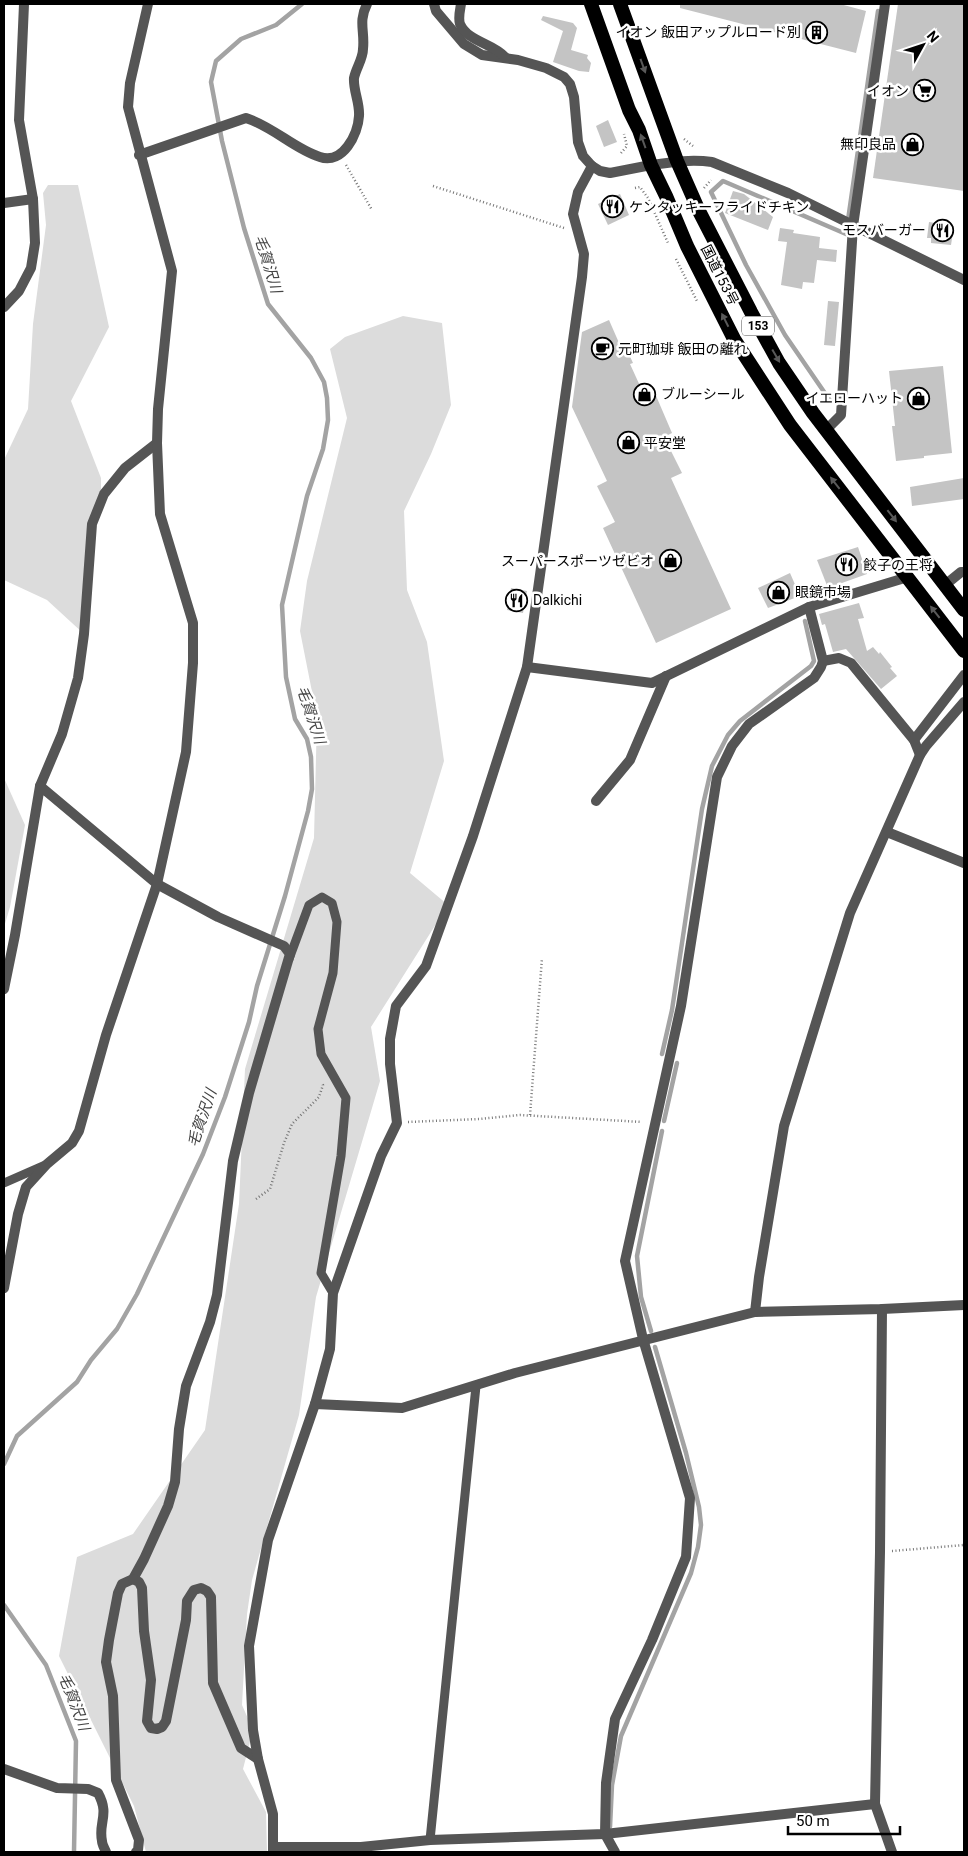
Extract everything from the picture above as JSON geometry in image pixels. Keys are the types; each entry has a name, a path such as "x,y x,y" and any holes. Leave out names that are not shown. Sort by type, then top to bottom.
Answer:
{"highway":[{"name":"国道153号","path":"592,4 629,110 639,130 651,165 687,246 734,339 790,425 964,651"},
{"name":"国道153号","path":"620,4 677,161 699,211 750,312 779,363 826,430 964,610"}],"street":[{"path":"4,307 19,291 31,268 35,243 33,199 18,120 24,4"},
{"path":"4,1288 18,1214 26,1187 47,1164 72,1143 79,1131 106,1035 157,884 186,752 193,663 193,623 160,514 157,443 158,409 172,271 139,155 128,107 130,84 148,4"},
{"path":"139,155 246,118 262,123 306,151 322,158 340,155 352,140 359,116 354,79 363,50 362,14 366,4"},
{"path":"434,4 436,11 464,44 482,55 505,57 546,68 564,77 570,84 574,96 578,142 583,156 592,166 600,171 610,173 677,161 700,160 712,162 788,193 964,280"},
{"path":"461,4 459,19 462,26 474,38 500,51 505,57"},
{"path":"826,430 841,415 848,223 885,4"},
{"path":"592,166 578,192 573,214 584,254 582,277 527,667 472,836 426,966 396,1006 390,1039 397,1123 381,1156 333,1292 330,1349 315,1404 268,1540 249,1646 253,1730 258,1759 274,1814 274,1850 361,1847 430,1840 605,1834 875,1804"},
{"path":"4,203 33,199"},
{"path":"4,989 40,786 62,734 78,678 84,634 92,524 104,494 125,468 157,443"},
{"path":"945,585 961,572 964,572"},
{"path":"527,667 652,683 809,607 908,577"},
{"path":"615,1852 605,1834 606,1783 615,1719 652,1640 686,1557 690,1498 643,1339 625,1262 681,1006 717,777 732,746 750,724 814,678 823,661 809,607"},
{"path":"823,661 839,658 851,663 914,740 920,755"},
{"path":"914,740 964,675"},
{"path":"596,801 630,760 666,676"},
{"path":"755,1312 759,1276 784,1126 850,913 920,755 964,702"},
{"path":"40,786 157,884 218,917 284,946 290,954 249,1093 233,1162 216,1295 210,1322 186,1386 179,1429 175,1482 164,1515 144,1559 133,1579 122,1584 118,1592 106,1662 113,1696 116,1780 139,1840 136,1852"},
{"path":"887,832 964,863"},
{"path":"315,1404 402,1408 515,1373 755,1312 964,1305"},
{"path":"882,1309 875,1804 892,1852"},
{"path":"133,1579 139,1582 142,1588 144,1632 151,1680 147,1721 151,1728 157,1730 166,1721 186,1620 187,1601 194,1590 201,1588 207,1591 211,1597 213,1683 241,1748 258,1759"},
{"path":"4,1769 58,1788 84,1789 98,1793 103,1802 104,1812 101,1840 106,1852"}],"lane":[{"path":"282,980 309,905 322,897 332,903 337,922 333,973 318,1029 321,1054 346,1098 340,1156 321,1273 333,1292"},
{"path":"4,1183 47,1164"},
{"path":"430,1840 476,1386"}],"path":[{"path":"340,155 372,210"},
{"path":"705,196 703,189 711,180"},
{"path":"433,186 579,233"},
{"path":"530,1116 542,958"},
{"path":"256,1199 270,1189 292,1124 319,1097 323,1085 320,1079"},
{"path":"397,1123 530,1116 656,1122"},
{"path":"880,1552 964,1545"}],"shaded area":[{"path":"48,185 78,185 109,327 71,401 101,478 101,489 104,494 92,524 84,634 47,600 4,580 4,460 28,409 33,324 46,225 43,193"},
{"path":"403,316 442,323 451,405 431,454 404,511 407,590 427,642 444,761 410,873 448,905 371,1027 380,1081 316,1297 299,1415 252,1580 247,1614 242,1705 253,1730 243,1769 266,1812 267,1852 146,1852 134,1806 59,1656 77,1557 133,1534 205,1430 239,1204 245,1069 314,838 317,717 300,631 307,581 347,418 330,349 345,337"},
{"path":"4,778 25,825 10,907 4,927"}],"building":[{"name":"イオン 飯田アップルロード別","path":"680,4 840,4 866,11 856,53 680,8"},
{"name":"イオン","path":"898,4 964,4 964,191 873,178"},
{"path":"543,16 573,23 577,28 571,50 588,55 587,58 591,63 589,72 579,71 553,62 563,31 541,20"},
{"path":"608,120 617,142 604,147 596,126"},
{"path":"733,191 744,194 773,217 768,230 725,213"},
{"path":"620,194 629,215 608,225 598,204"},
{"path":"929,222 954,226 951,245 931,243 931,238 927,238"},
{"path":"780,228 794,230 793,233 820,237 819,248 837,250 836,262 817,260 814,283 803,282 802,289 781,285 787,242 778,241"},
{"path":"828,301 839,302 835,346 824,345"},
{"path":"609,320 623,352 627,350 633,363 630,364 641,388 651,384 672,433 664,437 682,473 671,478 731,609 656,643 603,528 615,522 597,486 607,481 572,407 582,332"},
{"name":"イエローハット","path":"943,366 952,453 896,461 892,426 895,426 889,371"},
{"path":"964,478 964,499 912,506 910,487"},
{"path":"858,547 867,574 828,588 817,560"},
{"name":"眼鏡市場","path":"790,573 800,596 768,608 758,588"},
{"name":"Dalkichi","path":"511,588 527,591 523,613 507,610"},
{"path":"859,603 864,618 858,619 867,651 873,647 879,654 880,652 897,676 881,689 846,649 833,652 825,624 822,625 819,614"}],"waterway":[{"name":"毛賀沢川","path":"4,1464 17,1436 77,1382 91,1360 117,1329 137,1294 203,1154 225,1097 249,1022 257,986 285,896 308,811 312,789 311,757 307,739 295,719 286,677 282,605 307,496 323,449 328,420 327,398 324,382 311,358 268,304 244,228 222,141 211,82 216,61 241,39 276,25 302,4"},
{"path":"831,402 785,335 746,265 711,192 723,181 846,234 878,11"},
{"path":"662,1054 672,1010 702,809 712,766 728,735 740,721 811,666 814,661 805,621"},
{"path":"664,1121 677,1063"},
{"path":"651,1331 641,1297 637,1256 662,1131"},
{"path":"610,1827 612,1785 621,1736 691,1573 698,1547 701,1525 699,1507 686,1453 655,1347"},
{"name":"毛賀沢川","path":"4,1605 46,1665 76,1741 74,1852"}],"place":[{"name":"イオン 飯田アップルロード別","path":"817,32"},
{"name":"イオン","path":"925,91"},
{"name":"無印良品","path":"912,144"},
{"name":"ケンタッキーフライドチキン","path":"613,207"},
{"name":"モスバーガー","path":"942,230"},
{"name":"元町珈琲 飯田の離れ","path":"602,349"},
{"name":"ブルーシール","path":"645,394"},
{"name":"イエローハット","path":"919,398"},
{"name":"平安堂","path":"628,443"},
{"name":"スーパースポーツゼビオ","path":"670,561"},
{"name":"餃子の王将","path":"847,565"},
{"name":"眼鏡市場","path":"779,592"},
{"name":"Dalkichi","path":"517,600"}]}
